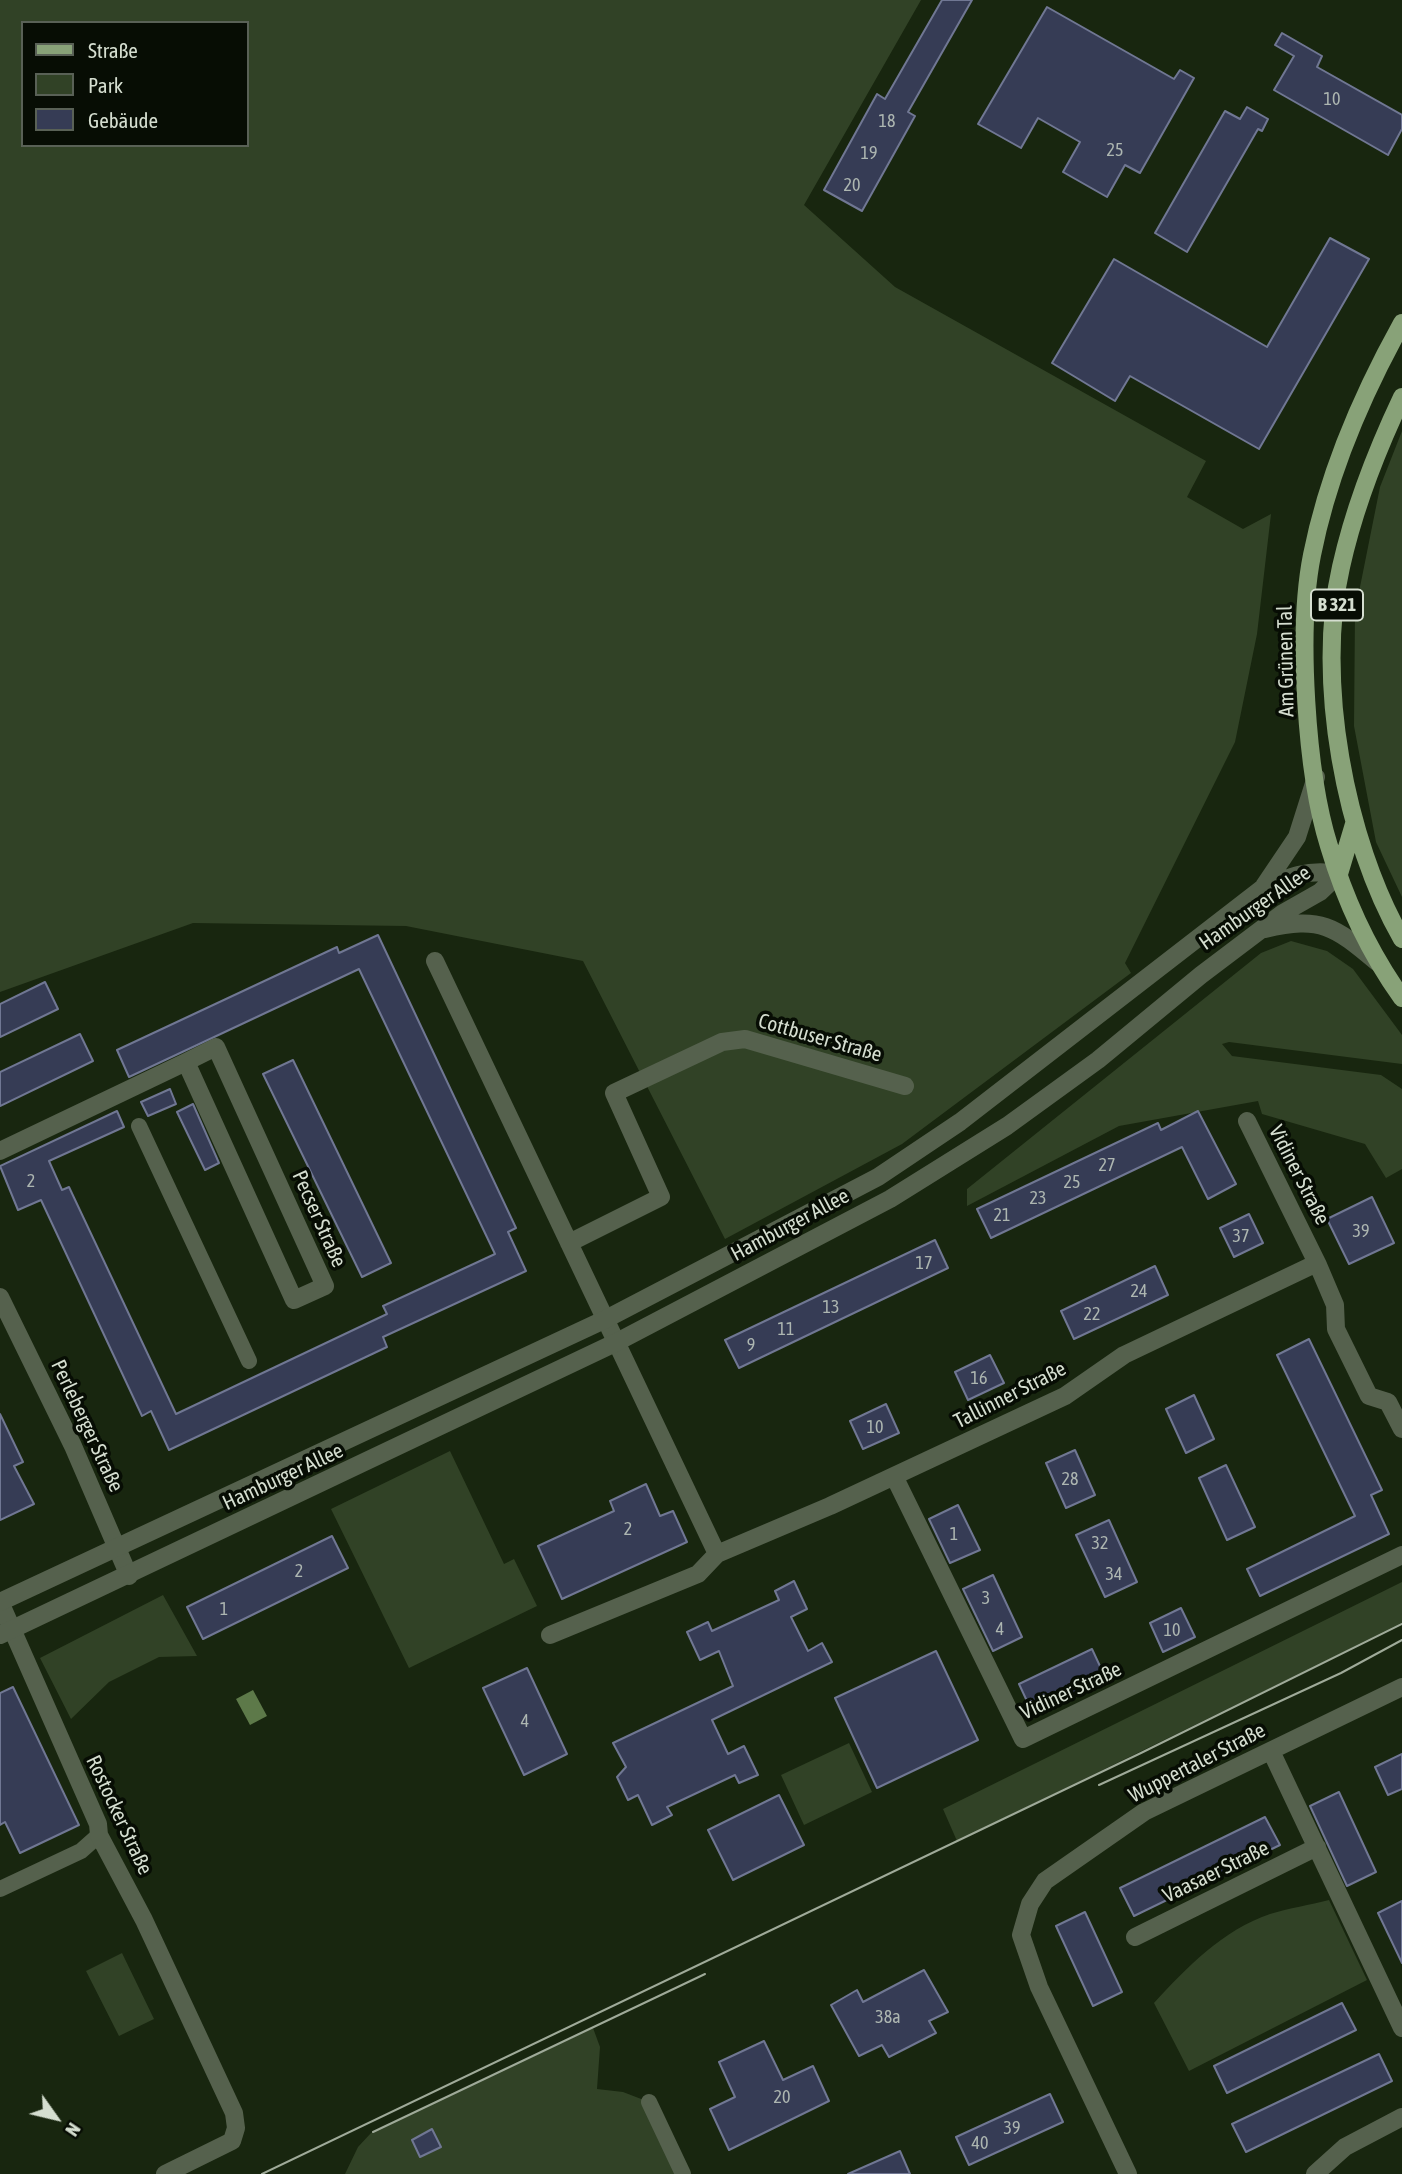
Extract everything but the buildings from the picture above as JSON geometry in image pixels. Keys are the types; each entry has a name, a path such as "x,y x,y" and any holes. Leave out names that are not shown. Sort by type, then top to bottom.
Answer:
{"main road":[{"name":"Am Grünen Tal","path":"1402,323 1356,419 1329,486 1311,557 1306,629 1306,685 1316,777 1328,844 1377,962 1402,998"},
{"name":"B 321","path":"1402,397 1361,492 1340,570 1333,646 1338,738 1354,822 1379,895 1402,939"},
{"path":"1354,822 1339,874 1357,880 1379,895"}],"street":[{"path":"1260,890 1297,837 1316,777"},
{"name":"Hamburger Allee","path":"0,1602 606,1319 878,1177 960,1122 1260,890 1296,873 1319,870 1339,874"},
{"name":"Hamburger Allee","path":"6,1632 129,1576 617,1342 890,1199 1007,1126 1098,1060 1283,913 1320,892 1339,874"},
{"path":"1261,930 1301,921 1318,923 1356,944 1377,962"},
{"path":"435,961 717,1555"},
{"name":"Cottbuser Straße","path":"569,1243 661,1197 614,1093 710,1047 722,1042 745,1039 905,1086"},
{"name":"Pecser Straße","path":"0,1151 216,1047 325,1286 294,1300 186,1062"},
{"name":"Vidiner Straße","path":"1247,1121 1317,1263 1335,1305 1336,1329 1369,1396 1388,1402 1402,1429"},
{"path":"139,1126 249,1361"},
{"name":"Tallinner Straße","path":"550,1634 698,1574 717,1555 1065,1396 1124,1355 1317,1263"},
{"name":"Perleberger Straße","path":"0,1297 73,1446 129,1576"},
{"name":"Vidiner Straße","path":"894,1476 1023,1739 1402,1555"},
{"name":"Rostocker Straße","path":"0,1602 6,1632 98,1824 99,1835 144,1920 234,2113 236,2128 232,2141 165,2174"},
{"name":"Wuppertaler Straße","path":"1128,2174 1040,1987 1021,1935 1030,1904 1045,1881 1144,1812 1402,1687"},
{"path":"1271,1751 1402,2028"},
{"path":"0,1889 81,1851 99,1835"},
{"name":"Vaasaer Straße","path":"1135,1937 1317,1847"},
{"path":"649,2102 683,2174"},
{"path":"1315,2174 1345,2147 1402,2117"}],"green space":[{"path":"0,0 921,0 804,205 895,287 1206,461 1187,497 1243,529 1271,514 1257,634 1235,742 1125,963 1131,973 902,1144 725,1239 583,961 406,926 193,923 0,992"},
{"path":"1402,431 1402,897 1376,842 1354,726 1355,612 1380,487"},
{"path":"1291,941 1327,951 1353,969 1402,1035 1402,1064 1229,1042 1222,1044 1232,1056 1381,1075 1402,1089 1402,1169 1386,1178 1365,1144 1262,1114 1258,1101 1119,1126 967,1206 967,1189 1261,953"},
{"path":"450,1451 504,1564 514,1559 537,1606 409,1668 331,1509"},
{"path":"1402,1582 1402,1624 957,1841 943,1809"},
{"path":"163,1595 197,1656 159,1657 109,1682 71,1719 40,1658"},
{"path":"849,1743 872,1792 804,1825 781,1775"},
{"path":"1329,1900 1367,1980 1189,2071 1154,2003 1193,1963 1237,1930 1270,1914"},
{"path":"122,1953 154,2019 119,2036 86,1971"},
{"path":"593,2028 600,2047 597,2089 623,2092 649,2102 683,2174 345,2174 358,2147 371,2133"}],"shaded area":[{"path":"253,1690 267,1716 250,1725 236,1699"}],"tram line":[{"path":"262,2174 1141,1753 1402,1624"},
{"path":"1099,1785 1341,1673 1402,1640"},
{"path":"373,2132 705,1974"}]}
